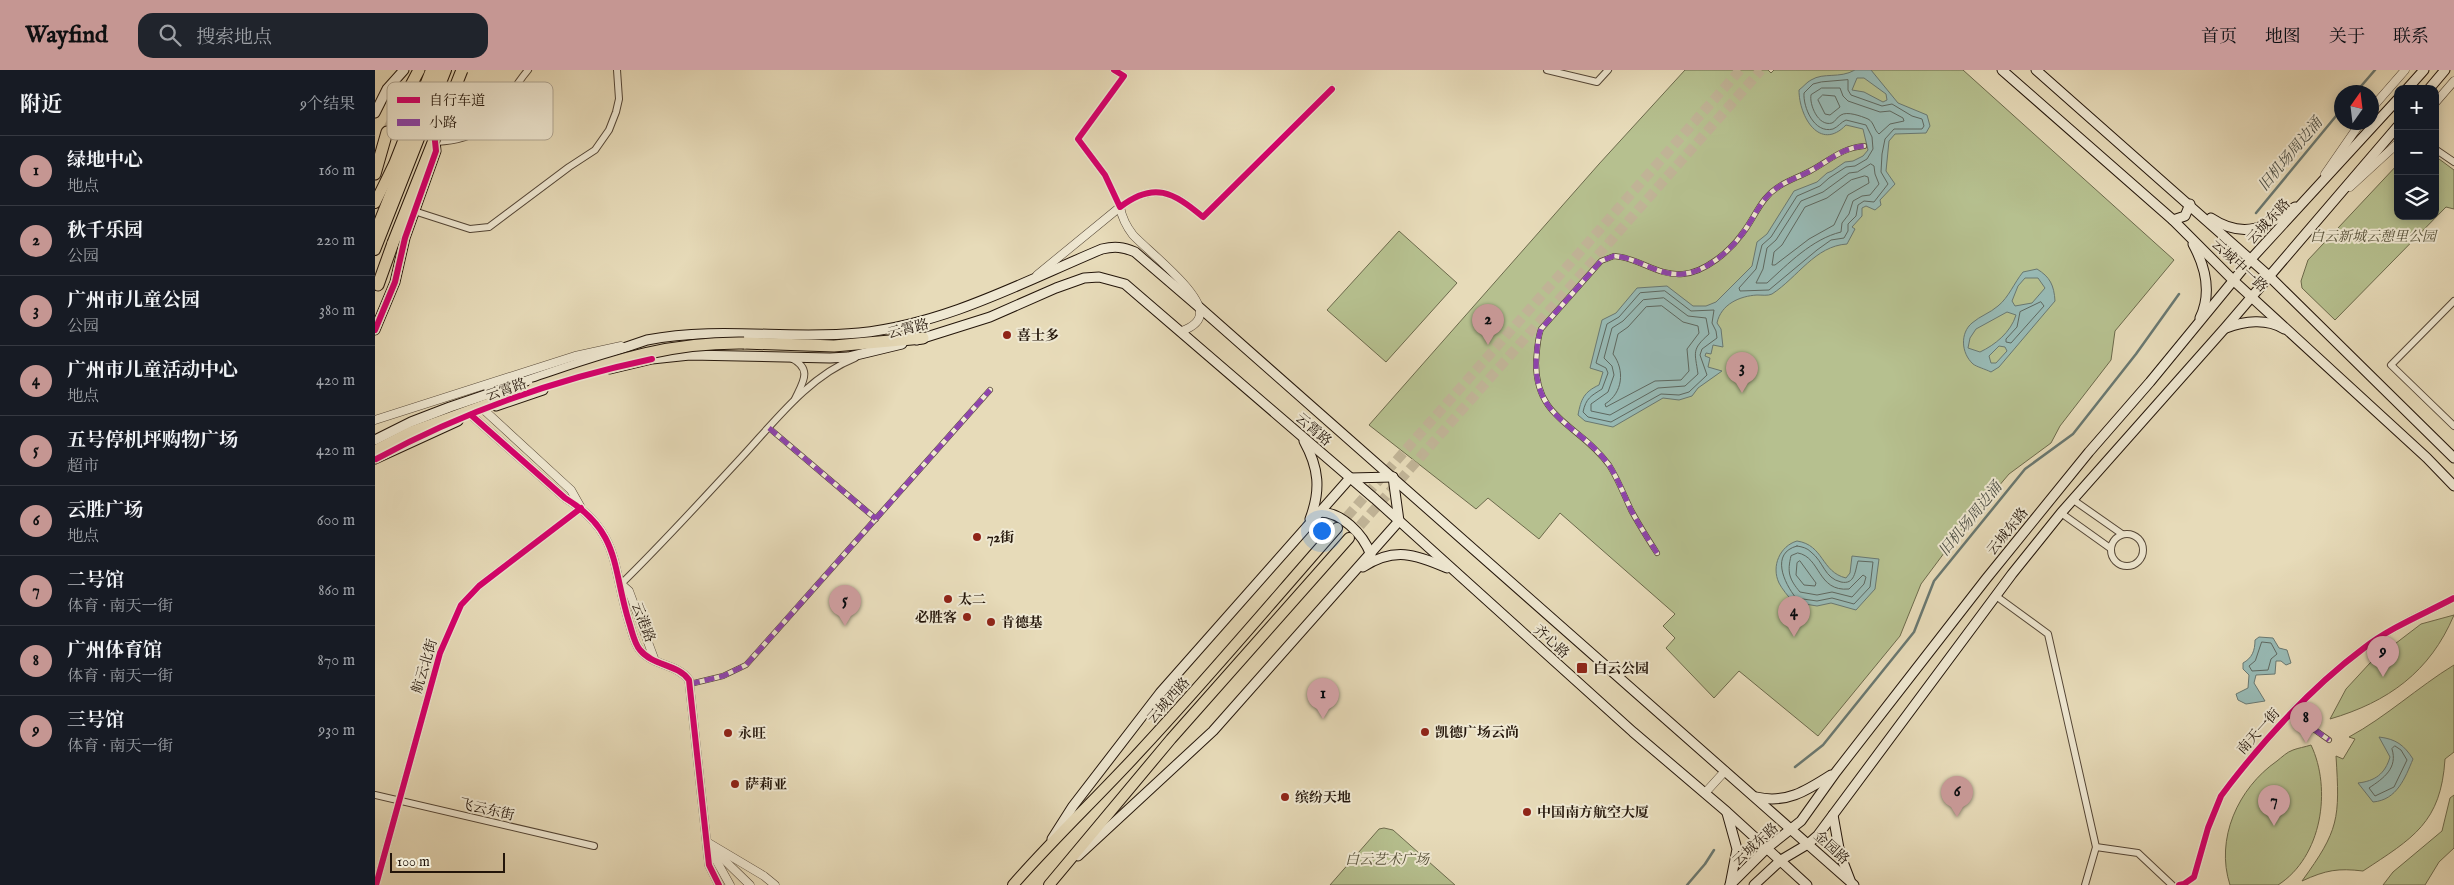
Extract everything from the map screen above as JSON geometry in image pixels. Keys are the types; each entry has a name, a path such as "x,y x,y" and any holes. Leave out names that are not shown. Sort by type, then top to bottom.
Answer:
{"highway":[{"path":"413,82 419,70"},
{"path":"435,82 440,70"},
{"path":"457,82 462,70"},
{"path":"375,174 387,132"},
{"path":"375,234 412,140"},
{"path":"378,284 434,140"},
{"path":"534,388 650,351 700,344 744,343 834,346 923,338"},
{"path":"375,457 412,432 503,399"}],"main road":[{"path":"393,82 404,70"},
{"path":"426,82 431,70"},
{"path":"441,82 446,70"},
{"name":"云城中一路","path":"2002,70 2173,220 2234,280 2427,458 2454,486"},
{"name":"云城中一路","path":"2035,70 2251,259 2454,458"},
{"path":"2411,85 2424,70"},
{"path":"2432,85 2445,70"},
{"path":"375,113 387,89"},
{"name":"云城东路","path":"1730,885 1767,848 1791,830 1806,815 1836,772 2035,518 2251,259 2394,103"},
{"path":"1754,885 1781,860 1808,844 1833,815 1995,596 2072,499 2253,296 2395,130"},
{"path":"375,203 395,164 404,140"},
{"path":"375,250 419,140"},
{"path":"375,330 395,282 402,247 435,157 437,142"},
{"path":"2173,220 2182,218 2190,204 2225,226 2247,230 2269,224 2310,196"},
{"path":"2190,237 2205,274 2204,304 2196,326"},
{"name":"云霄路","path":"375,440 411,422 450,407 571,367 628,344 670,335 718,332 813,335 880,330 959,310 1103,249 1115,246 1124,247 1135,252 1393,478"},
{"name":"云霄路","path":"375,457 484,410 609,369 652,359 715,354 848,357 923,338 990,317 1069,283 1099,277 1125,284 1182,331 1375,499"},
{"path":"2225,328 2244,323 2263,322 2279,326 2298,339"},
{"path":"1288,425 1303,439 1317,472 1318,494 1308,523"},
{"path":"2427,458 2454,480"},
{"path":"1050,842 1073,806 1149,706 1308,523 1350,478 1393,478 1399,521 1371,555 1202,742 1068,864"},
{"name":"齐心路","path":"1393,478 1791,830"},
{"name":"齐心路","path":"1375,499 1633,732 1781,860"},
{"path":"1318,512 1333,513 1338,516 1360,535 1371,555"},
{"name":"云城西路","path":"1013,885 1050,842 1159,731 1337,528"},
{"name":"云城西路","path":"1049,885 1171,739 1349,538"},
{"path":"1357,571 1379,558 1396,554 1427,559 1454,571"},
{"path":"1753,796 1775,800 1799,795 1836,772"},
{"path":"1727,812 1737,849 1730,885"},
{"path":"1833,815 1840,854 1852,884"},
{"name":"金园路","path":"1791,830 1852,884"},
{"path":"1781,860 1807,885"}],"street":[{"path":"520,82 528,70"},
{"path":"414,211 470,229 489,227 569,167 595,150 609,130 616,112 619,99 617,70"},
{"path":"1114,70 1124,76 1078,139 1105,175 1120,207 1122,218 1133,234 1179,279 1199,307 1200,314 1194,326 1182,331"},
{"path":"1547,70 1597,82 1607,70"},
{"path":"2379,100 2405,70"},
{"path":"2439,98 2454,81"},
{"path":"1033,279 1134,196 1154,190 1183,200 1203,217 1332,88"},
{"name":"云城东路","path":"2310,196 2355,130"},
{"path":"437,142 455,140"},
{"path":"1657,553 1602,456 1585,438 1553,413 1542,399 1537,383 1536,371 1537,338 1541,329 1601,260 1614,256 1662,273 1694,272 1703,268 1742,235 1765,199 1776,187 1786,180 1809,172 1836,153 1864,146"},
{"path":"2327,209 2394,146"},
{"path":"2439,152 2454,162"},
{"path":"2454,301 2391,365 2454,426"},
{"path":"647,340 643,349 645,354 652,359"},
{"path":"375,420 575,356 628,344"},
{"path":"621,584 793,401 835,368 859,357 889,347"},
{"path":"790,357 803,366 805,376 793,401"},
{"path":"719,885 709,865 690,684 723,676 746,665 989,390"},
{"name":"云港路","path":"484,410 571,490 581,508 603,533 621,584 629,591 655,661 682,674 690,684"},
{"name":"云港路","path":"471,415 565,498 581,508"},
{"path":"769,428 876,519"},
{"path":"2072,499 2123,534 2135,536 2142,543 2143,552 2140,561 2132,566 2119,565 2112,558 2111,548 2114,540 2123,534"},
{"name":"航云北街","path":"376,885 440,653 461,605 479,586 581,508"},
{"path":"2061,513 2111,548"},
{"path":"1995,596 2048,634 2096,847 2085,885"},
{"name":"南天一街","path":"2179,885 2194,877 2208,828 2221,796 2229,784 2305,698 2364,648 2390,630 2454,598"},
{"path":"2315,730 2329,740"},
{"path":"1705,793 1725,771"},
{"name":"飞云东街","path":"375,795 593,846"},
{"path":"707,842 730,885"},
{"path":"707,842 750,885"},
{"path":"707,842 764,876 775,885"},
{"path":"2096,847 2138,853 2172,885"}],"green space":[{"path":"1685,70 1768,70 1771,73 1774,70 1963,70 2174,260 2115,331 2111,360 2060,426 2051,443 2009,474 1959,533 1921,584 1900,636 1818,736 1739,671 1714,698 1666,648 1675,638 1663,626 1675,614 1560,513 1539,539 1488,498 1476,509 1369,425 1599,164"},
{"name":"白云新城云憩里公园","path":"2439,159 2454,170 2454,209 2446,207 2439,214"},
{"name":"白云新城云憩里公园","path":"2394,168 2394,220 2433,220 2335,320 2302,288 2301,281 2308,260"},
{"path":"1399,231 1457,283 1386,362 1327,310"},
{"path":"2454,615 2433,653 2405,682 2370,704 2330,719 2346,689 2370,663 2421,624"},
{"path":"2454,665 2454,752 2445,759 2438,799 2421,827 2396,849 2363,871 2332,871 2318,874 2302,881 2330,836 2337,810 2336,756 2343,759 2355,739 2349,737"},
{"path":"2311,745 2321,782 2321,801 2319,821 2305,858 2293,873 2278,885 2230,885 2226,868 2228,833 2233,816 2241,800 2263,772 2289,752"},
{"path":"2454,795 2454,848 2439,862 2425,885 2383,885 2393,872 2442,831 2450,798"},
{"name":"白云艺术广场","path":"1379,829 1393,830 1455,885 1330,885"}],"water":[{"path":"1855,70 1871,70 1898,103 1927,115 1930,126 1926,133 1895,134 1889,141 1886,171 1895,184 1880,200 1881,205 1875,210 1866,206 1862,208 1862,216 1852,227 1855,229 1847,244 1825,250 1816,256 1772,294 1744,297 1727,306 1719,316 1717,323 1721,329 1723,347 1713,345 1711,354 1706,353 1705,356 1710,358 1708,367 1722,371 1698,388 1692,396 1679,400 1663,398 1613,427 1585,421 1578,415 1580,405 1587,393 1599,385 1603,372 1590,368 1602,320 1616,313 1637,288 1667,286 1693,306 1706,306 1716,302 1752,266 1757,242 1767,234 1794,191 1817,182 1827,173 1845,162 1853,161 1863,156 1868,150 1863,129 1846,125 1837,132 1828,135 1820,133 1813,128 1807,120 1800,100 1799,90 1811,80 1821,76 1849,73","holes":["1857,78 1864,78 1886,94 1887,100 1883,102 1864,92 1852,90"]},
{"path":"2037,269 2045,275 2054,290 2055,301 1999,367 1991,372 1973,364 1969,359 1963,343 1965,332 1978,318 2002,302 2023,272","holes":["2025,278 2038,278 2045,288 2032,303 2015,306 2012,301 2018,286","2007,312 2016,315 2014,321 2002,337 1980,352 1968,348 1970,338 1976,329","1999,346 2005,347 2007,351 1996,363 1991,363 1989,356"]},
{"path":"1797,541 1806,543 1813,548 1832,570 1846,578 1850,573 1852,556 1879,559 1875,589 1856,610 1831,603 1817,606 1793,602 1779,583 1776,570 1782,552 1786,547"},
{"path":"2259,637 2273,638 2279,648 2287,650 2291,663 2286,665 2281,661 2276,661 2275,674 2256,675 2254,683 2265,701 2246,704 2238,700 2236,694 2248,688 2249,675 2243,669 2243,663 2251,656 2254,651 2255,640"},
{"path":"2379,737 2390,739 2399,744 2413,759 2403,780 2394,793 2373,802 2358,783 2379,776 2388,763 2390,757"}],"waterway":[{"name":"旧机场周边涌","path":"2362,85 2375,70"},
{"name":"旧机场周边涌","path":"2256,213 2334,118"},
{"name":"旧机场周边涌","path":"1795,767 1823,745 1914,632 1934,581 2025,469 2073,434 2136,354 2179,294"},
{"name":"旧机场周边涌","path":"1687,885 1714,850"}],"tunnel":[{"path":"1337,528 1740,70"},
{"path":"1350,537 1761,70"}],"marked path":[{"path":"1657,553 1640,527 1609,465 1597,451 1551,410 1543,397 1538,382 1536,363 1541,329 1601,261 1614,256 1621,257 1659,271 1674,274 1683,274 1700,269 1716,260 1737,241 1765,199 1775,189 1842,152 1864,146"},
{"path":"690,684 723,676 746,665 990,390"},
{"path":"769,428 876,519"},
{"path":"2315,730 2329,740"}],"cycle path":[{"path":"1114,70 1124,76 1078,139 1105,175 1120,207 1143,194 1163,193 1182,201 1203,217 1332,89"},
{"path":"375,330 395,282 405,238 436,151 435,140"},
{"path":"376,459 408,442 510,399 545,387 652,359"},
{"path":"471,415 596,524 612,552 629,622 638,647 645,655 679,671 689,680 709,865 719,885"},
{"path":"376,885 440,653 461,605 479,586 581,508"},
{"path":"2179,885 2194,877 2208,828 2221,796 2260,747 2309,695 2374,640 2454,598"}],"place":[{"name":"喜士多","path":"1007,335"},
{"name":"秋千乐园","path":"1488,345"},
{"name":"广州市儿童公园","path":"1742,393"},
{"name":"72街","path":"977,537"},
{"name":"太二","path":"948,599"},
{"name":"必胜客","path":"967,617"},
{"name":"肯德基","path":"991,622"},
{"name":"五号停机坪购物广场","path":"845,626"},
{"name":"广州市儿童活动中心","path":"1794,637"},
{"name":"白云公园","path":"1582,668"},
{"name":"三号馆","path":"2383,677"},
{"name":"绿地中心","path":"1323,719"},
{"name":"凯德广场云尚","path":"1425,732"},
{"name":"永旺","path":"728,733"},
{"name":"广州体育馆","path":"2306,743"},
{"name":"萨莉亚","path":"735,784"},
{"name":"缤纷天地","path":"1285,797"},
{"name":"中国南方航空大厦","path":"1527,812"},
{"name":"云胜广场","path":"1957,817"},
{"name":"二号馆","path":"2274,826"}]}
